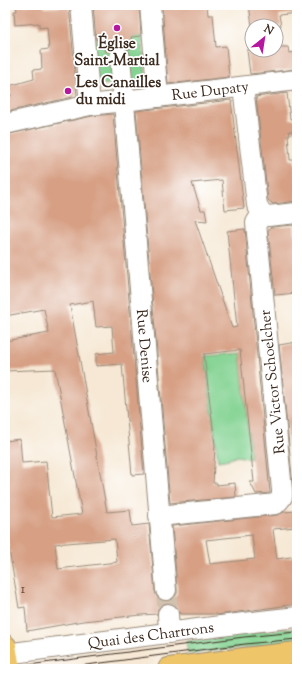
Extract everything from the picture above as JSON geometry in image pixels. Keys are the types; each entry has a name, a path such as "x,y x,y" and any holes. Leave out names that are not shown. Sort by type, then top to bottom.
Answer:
{"main road":[{"path":"169,669 244,658 297,653"},
{"path":"276,669 297,667"}],"street":[{"path":"81,5 90,105"},
{"path":"150,5 158,97"},
{"name":"Rue Denise","path":"120,56 166,590"},
{"name":"Rue Dupaty","path":"5,124 90,105 297,80"},
{"path":"242,87 257,205 262,213 268,216 297,213"},
{"name":"Rue Victor Schoelcher","path":"159,516 276,504 282,497 256,223 262,213"},
{"name":"Quai des Chartrons","path":"6,656 168,624 244,622 297,617"}],"green space":[{"path":"142,36 145,79 101,85 98,84 93,40 105,39 105,51 132,49 130,37"},
{"path":"240,353 251,459 237,456 218,461 205,356"},
{"path":"297,628 297,642 188,654 186,641"}],"building":[{"path":"16,5 44,5 45,8 69,6 77,96 5,112 5,97 11,96 9,86 34,79 33,70 42,69 41,50 49,49 47,27 39,28 39,23 15,25 14,11 17,11"},
{"name":"Église Saint-Martial","path":"93,5 139,5 141,36 131,37 132,48 127,49 124,46 119,46 114,47 111,51 105,51 104,39 96,40"},
{"path":"162,5 207,5 208,15 213,15 216,47 226,46 229,77 168,84"},
{"path":"249,5 297,5 297,13 279,15 280,18 251,18"},
{"path":"284,47 288,47 289,53 297,52 297,69 250,74 248,58 284,58"},
{"path":"287,93 290,119 297,119 297,131 289,131 290,135 288,135 290,160 294,160 297,182 297,201 273,204 268,200 256,97"},
{"path":"231,100 244,208 225,210 222,180 192,183 201,210 205,210 207,221 195,220 232,328 237,327 227,231 245,229 270,493 256,494 250,482 254,482 240,350 204,354 215,445 213,483 217,483 217,485 235,483 236,497 170,503 136,111"},
{"path":"113,114 144,474 132,475 122,364 96,366 96,354 114,352 112,326 96,327 93,301 70,305 107,512 130,510 132,526 149,524 155,591 157,597 162,601 167,601 173,599 177,594 172,526 277,515 284,512 297,511 297,527 273,529 277,559 297,556 297,604 217,615 180,614 177,607 173,604 167,603 158,608 157,614 83,621 27,631 25,607 19,608 5,526 5,441 20,439 22,463 46,461 52,517 82,514 55,369 5,371 5,341 49,333 44,309 5,316 5,135 92,116","holes":["252,535 255,559 210,564 206,540","115,539 117,562 58,569 55,544"]},
{"path":"294,225 297,252 297,293 275,295 268,231 271,227"},
{"path":"297,342 297,485 293,486 279,345"}],"tunnel":[{"path":"166,590 168,614"}],"tram line":[{"path":"5,668 244,637 297,632"},
{"path":"56,669 245,644 297,639"}],"place":[{"name":"Église Saint-Martial","path":"117,28"},
{"name":"Les Canailles du midi","path":"68,91"}]}
